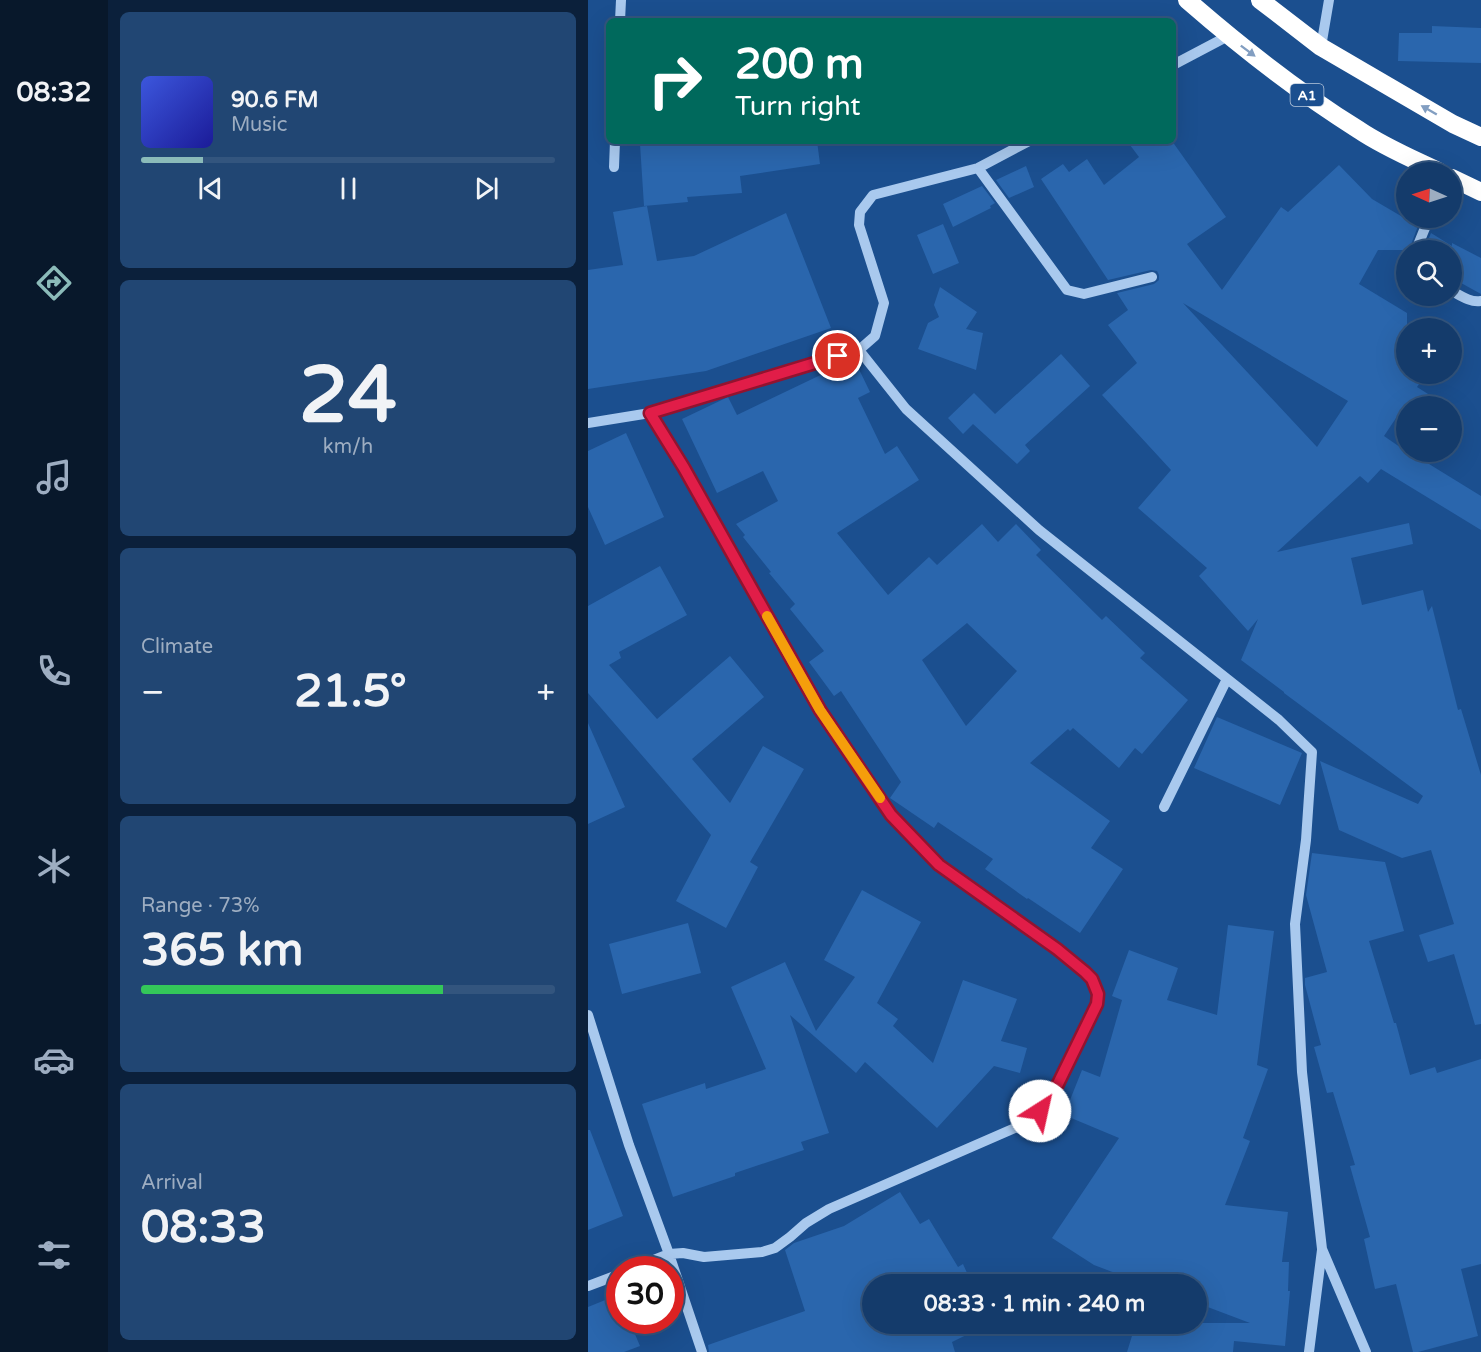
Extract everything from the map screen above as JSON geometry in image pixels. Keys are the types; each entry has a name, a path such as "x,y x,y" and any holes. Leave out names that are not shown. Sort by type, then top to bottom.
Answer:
{"highway":[{"name":"A1","path":"1187,0 1228,36 1360,132 1420,162"},
{"path":"1260,0 1321,47 1452,124 1481,137"},
{"path":"1462,183 1481,192"}],"street":[{"path":"620,18 621,0"},
{"path":"1321,47 1329,0"},
{"path":"1176,62 1228,36"},
{"path":"614,167 615,144"},
{"path":"588,423 650,413 859,350 875,336 884,303 859,225 860,212 873,195 978,168 1023,144"},
{"path":"978,168 1067,290 1084,294 1152,278"},
{"path":"1462,296 1477,302 1481,301"},
{"path":"859,350 906,409 1039,530 1279,720 1312,752 1306,840 1295,924 1302,1072 1322,1249 1309,1352"},
{"path":"650,413 684,468 820,710 891,815 939,865 1057,949 1085,972 1092,979 1098,994 1093,1014 1054,1092 1040,1111 1024,1124 829,1209 806,1223 775,1248 762,1252 704,1257 683,1253 664,1256"},
{"path":"1164,807 1227,679"},
{"path":"588,1015 628,1144 702,1352"},
{"path":"1322,1249 1366,1352"},
{"path":"588,1286 606,1279"}],"building":[{"path":"1432,26 1481,28 1481,63 1398,61 1399,33 1432,33"},
{"path":"640,144 817,144 820,164 740,176 742,193 687,197 688,202 644,206"},
{"path":"1129,144 1174,144 1226,217 1187,244 1222,290 1281,207 1288,212 1339,165 1372,199 1396,213 1396,228 1417,228 1413,240 1396,240 1396,250 1378,250 1359,284 1407,313 1407,318 1396,318 1396,384 1419,384 1417,387 1431,396 1396,396 1396,418 1384,436 1396,444 1396,462 1430,462 1429,464 1481,496 1481,530 1381,469 1368,483 1360,476 1277,552 1409,523 1413,544 1351,558 1362,605 1423,590 1428,612 1432,606 1458,710 1461,709 1481,775 1481,1024 1475,1025 1454,954 1428,962 1419,935 1454,924 1431,850 1402,858 1339,830 1320,761 1418,804 1423,796 1241,660 1258,619 1248,631 1199,576 1207,568 1138,508 1171,470 1102,395 1137,363 1108,325 1128,310 1117,293 1154,284 1159,280 1159,275 1157,271 1151,270 1108,280 1041,179 1063,164 1069,172 1087,159 1104,185 1139,157","holes":["1183,303 1348,401 1317,447"]},
{"path":"1026,166 1034,187 1009,198 996,180"},
{"path":"982,186 995,203 990,206 991,208 953,227 943,204"},
{"path":"647,206 657,261 694,256 786,213 831,328 706,371 588,389 588,270 623,265 613,212"},
{"path":"943,224 959,263 933,274 917,235"},
{"path":"1431,233 1442,240 1428,240"},
{"path":"1462,248 1481,258 1481,294 1462,284"},
{"path":"940,287 977,312 966,329 983,333 976,370 918,349 928,323 939,317 934,305"},
{"path":"1061,354 1090,386 1025,445 1030,451 1017,464 973,424 963,434 948,418 974,393 995,414"},
{"path":"854,359 870,392 858,398 885,454 897,446 919,480 837,533 888,595 929,557 937,565 982,524 998,542 1016,524 1041,550 1036,555 1102,620 1106,616 1145,653 1140,658 1188,700 1142,754 1135,748 1119,768 1073,728 1070,731 1068,729 1030,763 1110,821 1091,848 1123,869 1080,933 985,869 993,859 938,822 934,828 890,798 901,782 841,691 834,696 809,662 824,651 790,609 795,604 769,573 771,572 743,537 745,535 736,524 778,501 763,471 717,493 682,419 728,397 737,415","holes":["967,623 1017,671 966,726 922,660"]},
{"path":"626,433 664,517 605,545 588,507 588,451"},
{"path":"660,566 687,615 619,652 621,658 609,665 657,719 730,656 764,697 692,759 730,803 763,746 804,769 750,862 758,867 726,928 676,901 711,835 588,693 588,606"},
{"path":"1217,717 1302,753 1280,805 1194,768"},
{"path":"588,723 625,807 588,824"},
{"path":"1312,853 1385,862 1404,931 1369,941 1394,1023 1396,1023 1410,1075 1435,1067 1437,1073 1481,1059 1481,1264 1461,1269 1478,1336 1413,1352 1396,1284 1375,1289 1364,1239 1370,1237 1350,1166 1355,1165 1333,1092 1327,1093 1314,1047 1321,1045 1305,985 1305,978 1327,972 1306,895"},
{"path":"862,890 921,922 877,1003 898,1019 893,1026 933,1063 963,980 1017,999 1001,1041 1027,1048 1020,1073 994,1066 937,1128 865,1062 856,1073 790,1015 829,1133 801,1142 804,1150 673,1197 642,1104 705,1083 706,1089 766,1069 731,987 785,962 816,1031 855,977 824,960"},
{"path":"688,923 701,973 622,994 609,944"},
{"path":"1228,925 1274,931 1257,1065 1268,1069 1243,1138 1250,1141 1225,1205 1288,1212 1282,1262 1289,1262 1288,1291 1290,1291 1285,1346 1234,1341 1233,1352 1127,1352 1133,1334 1207,1334 1207,1323 1250,1323 1207,1307 1207,1274 1118,1274 1094,1265 1052,1238 1119,1138 1064,1115 1082,1070 1100,1077 1122,1000 1112,996 1129,950 1178,968 1167,1000 1217,1015"},
{"path":"588,1130 590,1130 623,1216 588,1230"},
{"path":"900,1192 920,1224 929,1219 958,1267 963,1264 968,1274 862,1274 862,1334 968,1334 952,1342 955,1352 709,1352 708,1345 805,1311 785,1250 794,1243 844,1226"},
{"path":"606,1300 606,1334 635,1334 640,1346 624,1352 588,1352 588,1307"}],"slow traffic":[{"path":"767,616 820,710 880,798"}],"route":[{"path":"838,356 650,413 684,468 820,710 891,815 939,865 1057,949 1092,979 1098,994 1097,1004 1054,1092 1040,1111"}]}
